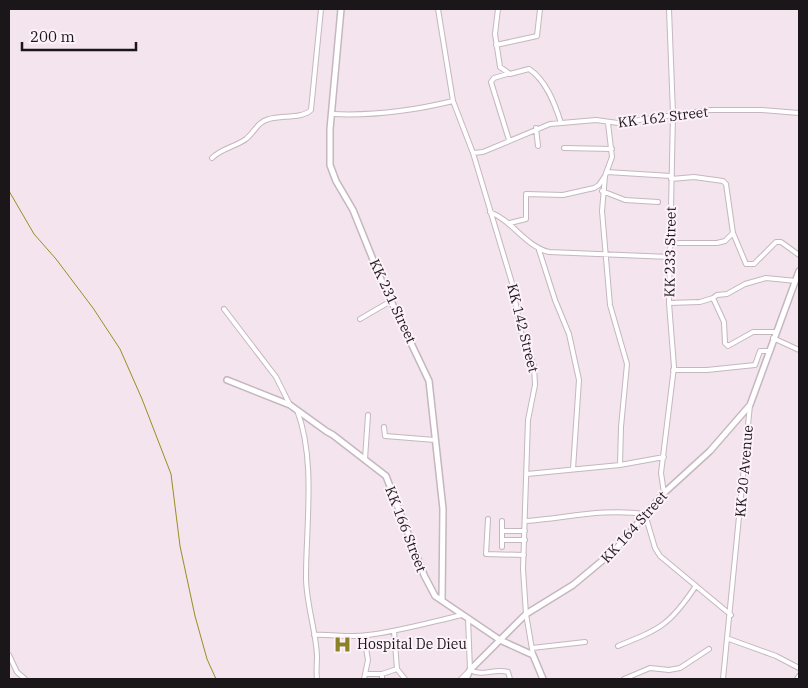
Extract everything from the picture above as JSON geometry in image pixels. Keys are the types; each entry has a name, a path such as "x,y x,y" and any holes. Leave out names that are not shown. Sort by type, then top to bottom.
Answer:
{"street":[{"path":"212,158 218,152 248,138 259,122 276,117 301,115 311,110 321,9"},
{"name":"KK 231 Street","path":"341,9 330,144 332,172 354,210 391,301 429,380 443,509 442,600"},
{"name":"KK 142 Street","path":"438,9 453,101 473,154 512,283 521,332 535,375 528,420 524,555 526,614 533,656"},
{"path":"498,9 495,30 500,67 510,74"},
{"path":"496,45 537,36 540,9"},
{"name":"KK 233 Street","path":"664,493 660,473 664,457 673,370 669,302 674,114 669,9"},
{"path":"509,140 491,82 494,78 529,69 551,95 561,123"},
{"path":"332,114 367,115 396,113 453,101"},
{"name":"KK 162 Street","path":"473,154 483,152 536,128 561,123 596,120 608,123 643,121 674,114 739,110 799,113"},
{"path":"608,123 612,157 602,191 606,255 610,305 627,364 621,427 620,465"},
{"path":"536,128 538,146"},
{"path":"564,148 612,149"},
{"path":"606,174 694,177 722,180 726,184 733,233 746,264 750,266 776,242 781,242 799,255"},
{"path":"510,223 526,219 526,194 563,195 594,188 606,174"},
{"path":"602,191 625,200 658,202"},
{"path":"490,212 504,217 539,250 555,300 569,334 579,380 573,469"},
{"path":"670,243 717,243 725,241 733,233"},
{"path":"539,250 670,257"},
{"name":"KK 20 Avenue","path":"723,679 731,615 750,405 799,271"},
{"path":"669,302 700,302 717,295 728,294 745,284 766,278 796,281"},
{"path":"713,298 724,322 725,343 728,346 753,332 776,332"},
{"path":"360,319 391,301"},
{"path":"224,309 276,377 290,405"},
{"path":"773,338 799,350"},
{"path":"673,370 707,370 754,366 760,351 769,351"},
{"name":"KK 166 Street","path":"227,380 290,405 386,476 432,593 500,640 533,656"},
{"name":"KK 164 Street","path":"466,679 470,670 526,614 574,585 595,568 630,534 664,493 710,451 750,405"},
{"path":"296,410 305,441 308,538 306,577 314,635 317,679"},
{"path":"365,459 368,415"},
{"path":"384,427 385,436 435,440"},
{"path":"527,474 620,465 664,457"},
{"path":"526,521 612,512 645,514 656,552 695,587 731,615"},
{"path":"488,519 486,554 524,555"},
{"path":"502,521 502,547"},
{"path":"502,531 525,531"},
{"path":"502,540 525,540"},
{"path":"618,646 666,623 678,612 695,587"},
{"path":"314,635 332,633 340,636 364,636 465,616 470,670"},
{"path":"394,631 397,669 406,679"},
{"path":"364,636 368,660 364,679"},
{"path":"728,639 776,656 799,668"},
{"path":"532,648 584,642"},
{"path":"624,679 650,668 669,670 680,668 709,649"},
{"path":"9,655 18,672 25,679"},
{"path":"533,656 543,679"},
{"path":"366,674 382,674 397,669"},
{"path":"461,679 470,670"},
{"path":"470,670 478,675 502,670 508,672 510,679"},
{"path":"382,674 382,679"}],"waterway":[{"path":"9,191 34,234 56,259 93,308 120,349 142,399 171,474 180,546 195,616 207,659 216,679"}],"place":[{"name":"Hospital De Dieu","path":"343,644"}]}
